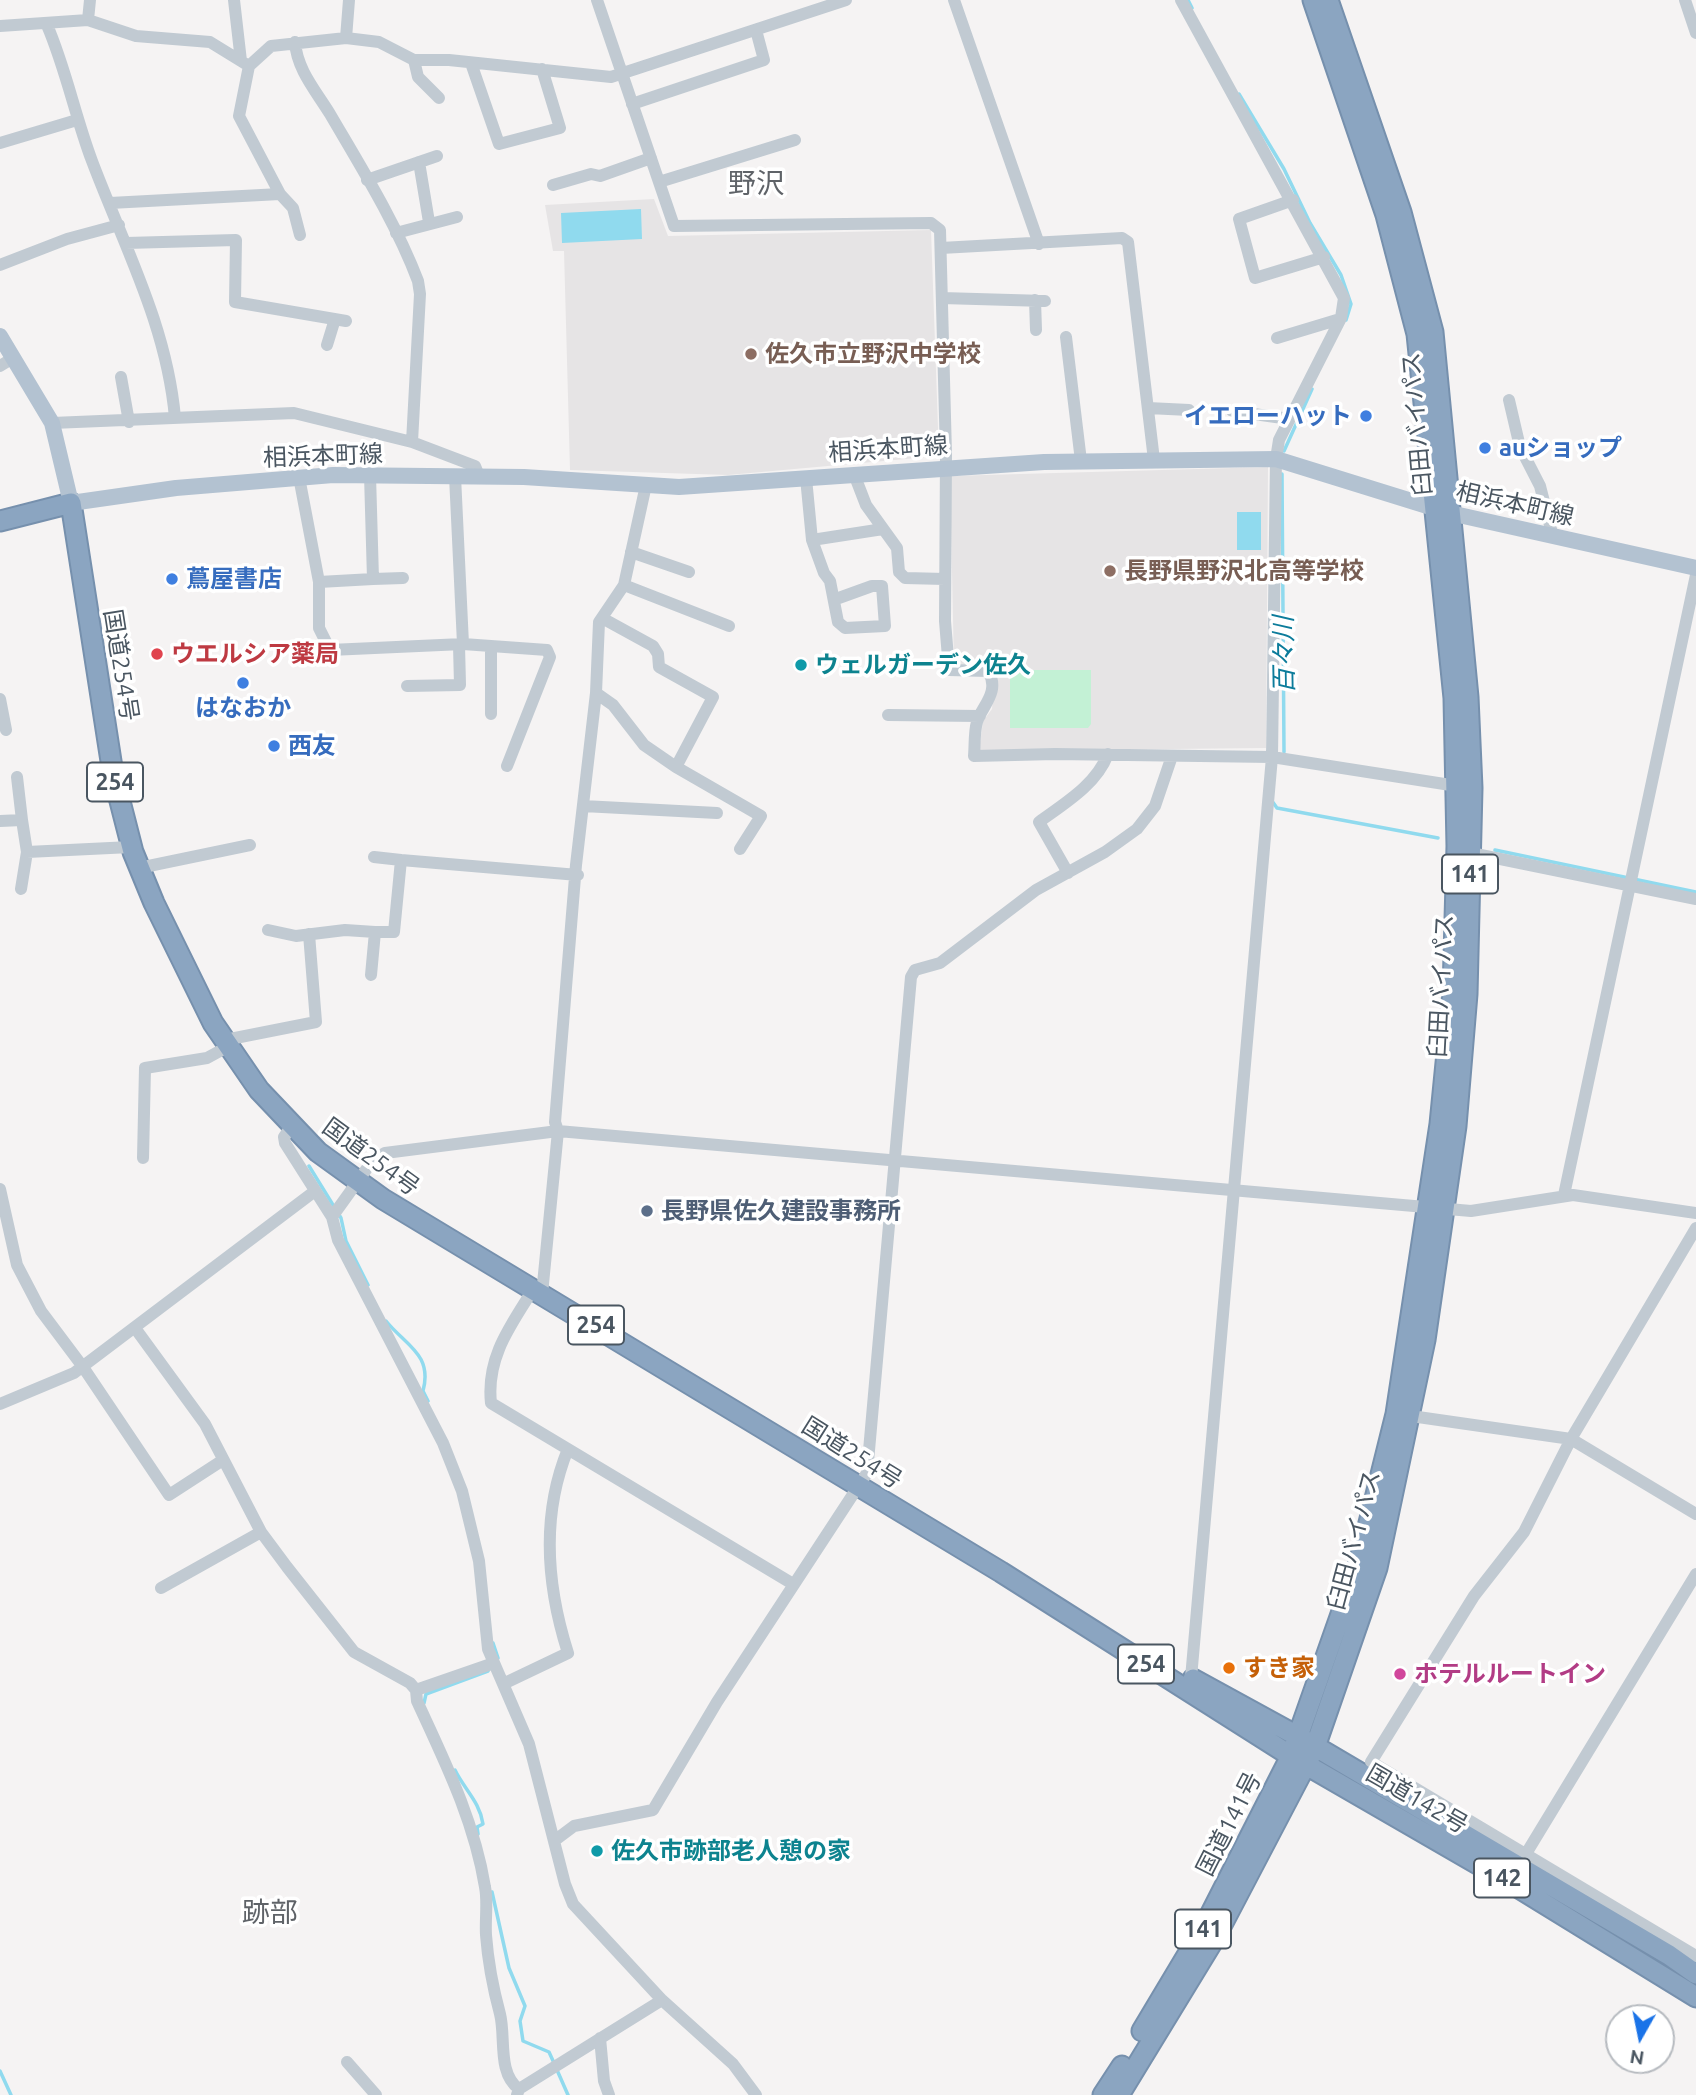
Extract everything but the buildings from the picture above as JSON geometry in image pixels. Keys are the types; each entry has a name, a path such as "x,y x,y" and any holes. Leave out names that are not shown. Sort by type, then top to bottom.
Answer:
{"highway":[{"name":"臼田バイパス","path":"1303,1751 1373,1511 1396,1414 1437,1207 1463,1046 1471,853 1468,697 1417,334 1404,274 1313,0"},
{"name":"臼田バイパス","path":"1303,1751 1377,1568 1411,1416 1437,1207 1453,992 1457,786 1433,332 1419,272 1328,0"},
{"path":"0,521 71,503"},
{"name":"国道254号","path":"71,503 113,775 131,848 182,961 227,1043 292,1128 356,1182 1001,1572 1303,1751"},
{"name":"国道254号","path":"1001,1572 1060,1602 1191,1678 1303,1751"},
{"name":"国道142号","path":"1303,1751 1522,1861 1696,1974"},
{"name":"国道142号","path":"1303,1751 1696,1997"},
{"name":"国道141号","path":"1103,2095 1203,1928 1303,1751"},
{"name":"国道141号","path":"1119,2095 1216,1936 1303,1751"}],"main road":[{"path":"0,336 6,362 52,424 71,503"},
{"name":"相浜本町線","path":"71,503 121,495 299,477 480,476 646,485 741,485 945,467 1081,461 1276,459 1443,511 1696,568"}],"street":[{"path":"88,20 90,0"},
{"path":"234,0 245,64 239,116 280,194 293,208 300,236"},
{"path":"346,38 349,0"},
{"path":"597,0 674,226 931,223 940,230 945,467 944,579 949,670 988,671 992,676 989,705 980,716 974,756 1108,754 1272,757 1457,786"},
{"path":"245,64 271,46 346,38 379,42 414,60 611,77 846,0"},
{"path":"954,0 1039,244"},
{"path":"1181,0 1293,200 1344,298 1340,320 1279,440 1276,459 1272,757 1191,1678"},
{"path":"1685,0 1696,33"},
{"path":"0,26 88,20 136,36 210,42 245,64"},
{"path":"47,24 62,59 77,120 150,300 162,346 175,418"},
{"path":"632,104 764,60 755,30"},
{"path":"295,42 296,55 304,74 367,180 412,265 420,294 412,442"},
{"path":"414,60 418,77 439,99"},
{"path":"471,63 499,144 560,128 542,69"},
{"path":"0,143 77,120"},
{"path":"659,183 795,139"},
{"path":"367,180 437,156"},
{"path":"553,185 591,174 600,176 651,158"},
{"path":"419,162 429,222"},
{"path":"110,203 280,194"},
{"path":"1293,200 1239,219 1255,278 1324,257"},
{"path":"396,233 429,222 457,217"},
{"path":"0,265 68,239 119,225"},
{"path":"941,248 1122,238 1128,242 1154,460"},
{"path":"125,243 236,240 235,302 341,320 327,345"},
{"path":"942,299 1040,301 1036,330"},
{"path":"1277,338 1340,320"},
{"path":"1066,337 1081,461"},
{"path":"121,377 129,422"},
{"path":"1509,400 1520,447 1540,486 1553,537"},
{"path":"1148,408 1190,410"},
{"path":"1232,411 1290,419"},
{"path":"52,424 294,413 412,442 475,466 480,476"},
{"path":"854,474 866,505 897,548 899,572 905,578 944,579"},
{"path":"370,475 373,579"},
{"path":"407,686 460,685 455,476"},
{"path":"299,477 319,582 319,628 330,650 461,644 547,650 550,657 507,766"},
{"path":"806,478 812,540 836,599 838,622 845,628 885,626 882,586 872,586 836,599"},
{"path":"646,485 624,585 599,622 596,693 583,806 555,1122 558,1131 538,1291 495,1355 489,1389 491,1403 793,1584"},
{"path":"812,540 883,529"},
{"path":"631,552 689,572"},
{"path":"1564,1195 1696,575"},
{"path":"319,582 403,578"},
{"path":"624,585 729,625"},
{"path":"602,618 653,646 658,654 659,667 713,697 676,767"},
{"path":"491,646 491,714"},
{"path":"596,693 613,705 644,745 676,767 761,816 740,849"},
{"path":"0,699 6,730"},
{"path":"888,715 980,716"},
{"path":"1068,873 1039,822 1089,784 1102,769 1108,754"},
{"path":"554,1841 574,1826 653,1810 717,1702 867,1472 911,977 915,970 940,963 1036,890 1137,829 1155,806 1172,755"},
{"path":"17,777 27,852 21,889"},
{"path":"583,806 717,813"},
{"path":"0,821 22,820"},
{"path":"139,867 250,845"},
{"path":"27,852 131,848"},
{"path":"1471,853 1696,899"},
{"path":"374,857 578,875"},
{"path":"268,930 296,936 345,930 394,933 401,860"},
{"path":"371,975 375,932"},
{"path":"144,1158 145,1068 207,1058 227,1043 316,1022 309,934"},
{"path":"292,1128 284,1137 285,1143 332,1217 338,1240 443,1443 462,1491 479,1561 486,1635 497,1671 529,1744 573,1904 662,2000 715,2046 756,2095"},
{"path":"332,1217 373,1160 385,1153 558,1131 1484,1211 1564,1195 1696,1213"},
{"path":"0,1189 17,1265 41,1311 83,1367 169,1495 223,1461"},
{"path":"0,1404 83,1367 315,1191"},
{"path":"1696,1228 1570,1439 1524,1532 1474,1596 1371,1762 1522,1861 1696,1956"},
{"path":"135,1328 205,1424 261,1532 354,1651 410,1683 416,1690 417,1702 462,1799 475,1839 486,1890 486,1944 490,1975 502,2021 503,2056 506,2071 518,2092 556,2064 662,2000"},
{"path":"1411,1416 1570,1439 1696,1514"},
{"path":"416,1690 568,1653 551,1588 548,1554 558,1476 568,1450"},
{"path":"161,1588 261,1532"},
{"path":"1522,1861 1696,1574"},
{"path":"600,2038 604,2081 609,2095"},
{"path":"346,2062 376,2095"}],"shaded area":[{"name":"佐久市立野沢中学校","path":"654,199 668,236 931,230 939,456 728,475 570,470 564,251 553,251 545,205"},
{"name":"長野県野沢北高等学校","path":"1268,467 1266,748 979,751 983,721 992,709 996,667 954,666 950,476"}],"green space":[{"path":"1010,670 1091,670 1091,724 1088,728 1010,728"}],"water":[{"path":"641,209 642,239 562,243 561,213"},
{"path":"1237,512 1261,512 1261,550 1237,550"}],"waterway":[{"path":"1188,0 1192,8"},
{"path":"1239,94 1284,169 1310,223 1341,275 1351,304 1346,320"},
{"path":"1284,451 1312,389"},
{"name":"百々川","path":"1282,474 1284,752"},
{"path":"1272,801 1277,808 1438,838"},
{"path":"1495,850 1696,892"},
{"path":"309,1166 341,1218 346,1241 368,1285"},
{"path":"386,1321 421,1359 425,1378 423,1391 428,1401"},
{"path":"493,1643 498,1658"},
{"path":"424,1703 426,1694 488,1671"},
{"path":"455,1770 481,1816 483,1824 477,1827 478,1834"},
{"path":"492,1892 509,1968 525,2006 520,2021 523,2041 549,2052 554,2063"},
{"path":"557,2070 568,2095"},
{"path":"0,2071 11,2095"}],"place":[{"name":"佐久市立野沢中学校","path":"751,354"},
{"name":"イエローハット","path":"1366,416"},
{"name":"auショップ","path":"1485,448"},
{"name":"長野県野沢北高等学校","path":"1110,571"},
{"name":"蔦屋書店","path":"172,579"},
{"name":"ウエルシア薬局","path":"157,654"},
{"name":"ウェルガーデン佐久","path":"801,665"},
{"name":"はなおか","path":"243,683"},
{"name":"西友","path":"274,746"},
{"name":"長野県佐久建設事務所","path":"647,1211"},
{"name":"すき家","path":"1229,1668"},
{"name":"ホテルルートイン","path":"1400,1674"},
{"name":"佐久市跡部老人憩の家","path":"597,1851"}],"district":[{"name":"野沢","path":"756,184"},
{"name":"跡部","path":"270,1913"}]}
